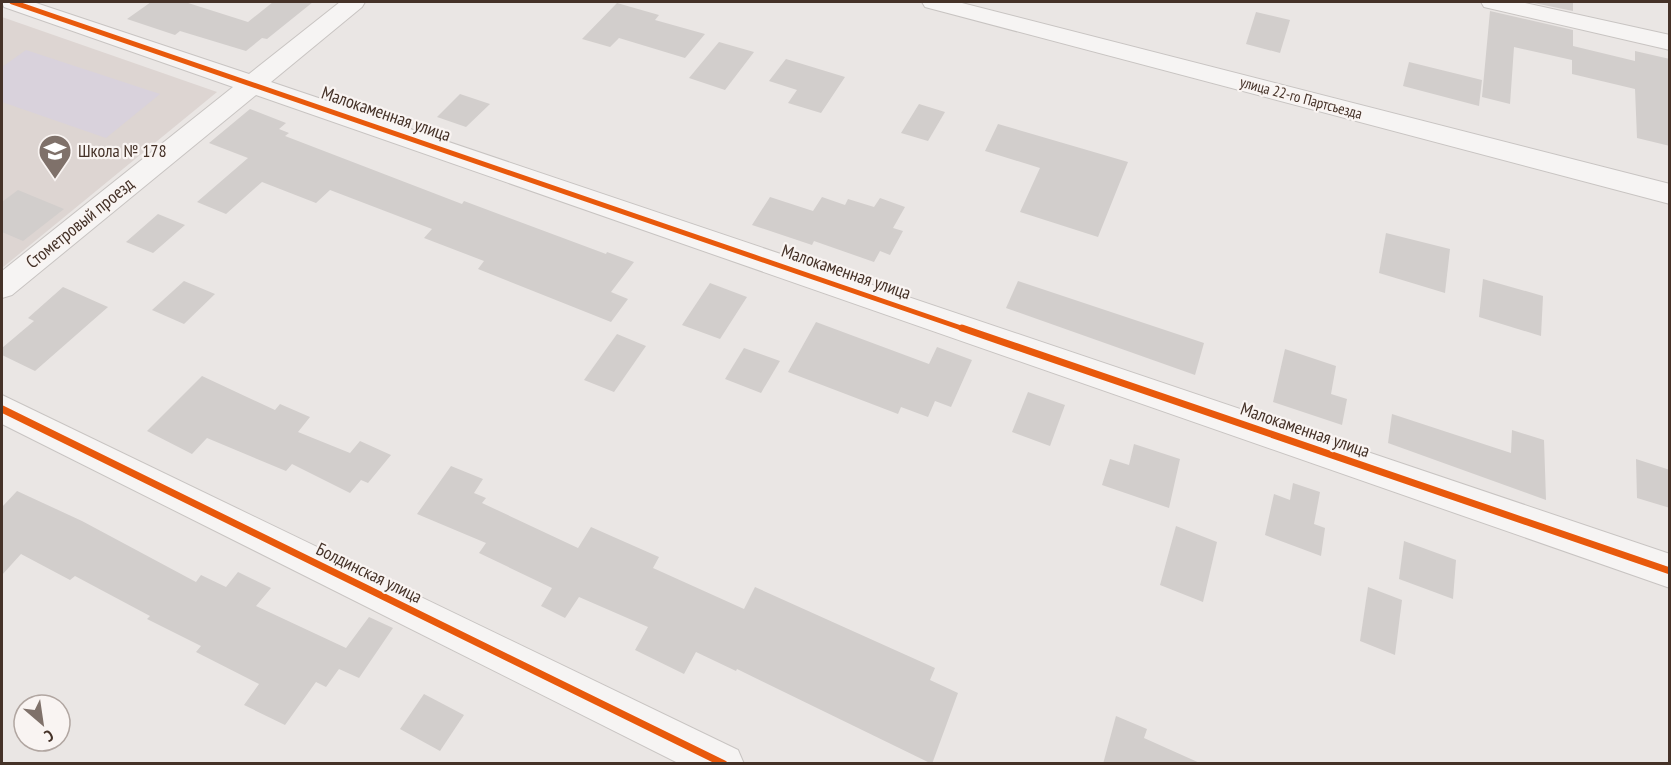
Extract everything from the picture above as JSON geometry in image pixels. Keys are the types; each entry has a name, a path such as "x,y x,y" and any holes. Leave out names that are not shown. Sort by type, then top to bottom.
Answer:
{"street":[{"name":"Малокаменная улица","path":"12,2 1670,571"},
{"name":"Стометровый проезд","path":"2,287 354,2"},
{"name":"улица 22-го Партсъезда","path":"933,2 1670,194"},
{"path":"1492,2 1670,43"},
{"name":"Болдинская улица","path":"2,409 724,764"}],"shaded area":[{"name":"Школа № 178","path":"2,17 217,92 2,268"},
{"path":"26,50 160,94 106,138 2,102 2,67"}],"building":[{"path":"151,2 185,2 248,22 273,2 313,2 267,39 262,38 246,51 180,31 175,35 127,19"},
{"path":"1529,2 1573,2 1573,11"},
{"path":"617,3 659,15 655,20 705,34 685,58 619,38 610,47 582,39"},
{"path":"1490,11 1573,30 1573,46 1635,61 1635,51 1670,59 1670,146 1637,138 1635,89 1572,74 1572,60 1514,47 1510,104 1482,97"},
{"path":"1256,12 1290,20 1280,53 1246,44"},
{"path":"719,42 754,52 725,90 689,78"},
{"path":"786,59 845,77 821,113 788,103 797,90 769,81"},
{"path":"1409,62 1482,80 1479,106 1403,86"},
{"path":"460,94 490,104 466,127 437,117"},
{"path":"919,104 945,112 928,141 901,133"},
{"path":"250,109 286,123 279,129 289,133 285,136 462,204 464,201 606,254 607,252 634,262 611,292 628,299 611,322 478,269 484,261 424,238 432,229 330,190 316,203 262,182 226,214 197,202 248,158 209,143"},
{"path":"998,124 1128,162 1098,237 1020,212 1040,168 985,151"},
{"path":"18,190 64,209 23,241 2,232 2,202"},
{"path":"770,197 813,211 822,197 845,205 848,199 874,207 880,198 905,207 893,228 903,231 890,255 880,251 874,262 814,241 812,245 752,225"},
{"path":"158,214 185,225 153,253 126,242"},
{"path":"1386,233 1450,249 1445,293 1379,273"},
{"path":"1483,279 1543,296 1541,336 1479,317"},
{"path":"184,281 215,294 184,324 152,310"},
{"path":"1018,281 1204,343 1195,375 1006,308"},
{"path":"710,283 747,297 720,339 682,325"},
{"path":"63,287 108,307 35,371 2,355 2,348 34,321 28,318"},
{"path":"816,322 929,364 937,347 972,360 951,407 935,401 928,417 901,407 898,414 788,372"},
{"path":"617,334 646,346 614,392 584,380"},
{"path":"744,348 780,361 761,393 725,379"},
{"path":"1285,349 1336,366 1331,394 1347,399 1342,425 1273,402"},
{"path":"202,376 275,410 280,404 310,417 298,432 350,453 360,441 391,455 368,483 361,480 350,493 292,464 286,471 207,438 192,454 147,431"},
{"path":"1028,392 1065,405 1050,446 1012,432"},
{"path":"1392,414 1511,453 1512,430 1544,440 1546,500 1388,443"},
{"path":"1134,444 1180,459 1169,508 1102,485 1110,459 1129,465"},
{"path":"1636,459 1670,470 1670,508 1637,498"},
{"path":"451,466 483,479 474,493 486,498 482,503 578,548 591,527 659,557 653,568 744,609 755,587 935,668 930,680 958,693 932,764 737,669 736,671 696,652 684,674 635,650 648,627 579,597 565,618 541,606 552,588 479,553 486,543 417,514"},
{"path":"1293,483 1320,492 1314,524 1325,528 1321,556 1265,535 1274,494 1290,500"},
{"path":"17,491 82,521 196,582 201,575 226,587 238,572 271,588 256,606 346,648 369,617 393,628 359,678 339,669 326,687 316,682 285,725 244,705 259,684 196,652 201,646 147,619 150,616 75,576 70,580 21,554 2,575 2,507"},
{"path":"1176,526 1217,542 1203,602 1160,585"},
{"path":"1404,541 1456,560 1453,599 1399,579"},
{"path":"1368,587 1402,600 1395,655 1360,641"},
{"path":"424,694 464,715 440,751 400,729"},
{"path":"1116,716 1147,729 1144,738 1202,764 1103,764"}],"cycle path":[{"path":"12,2 1670,571"},
{"path":"2,409 724,764"}],"place":[{"name":"Школа № 178","path":"55,180"}]}
